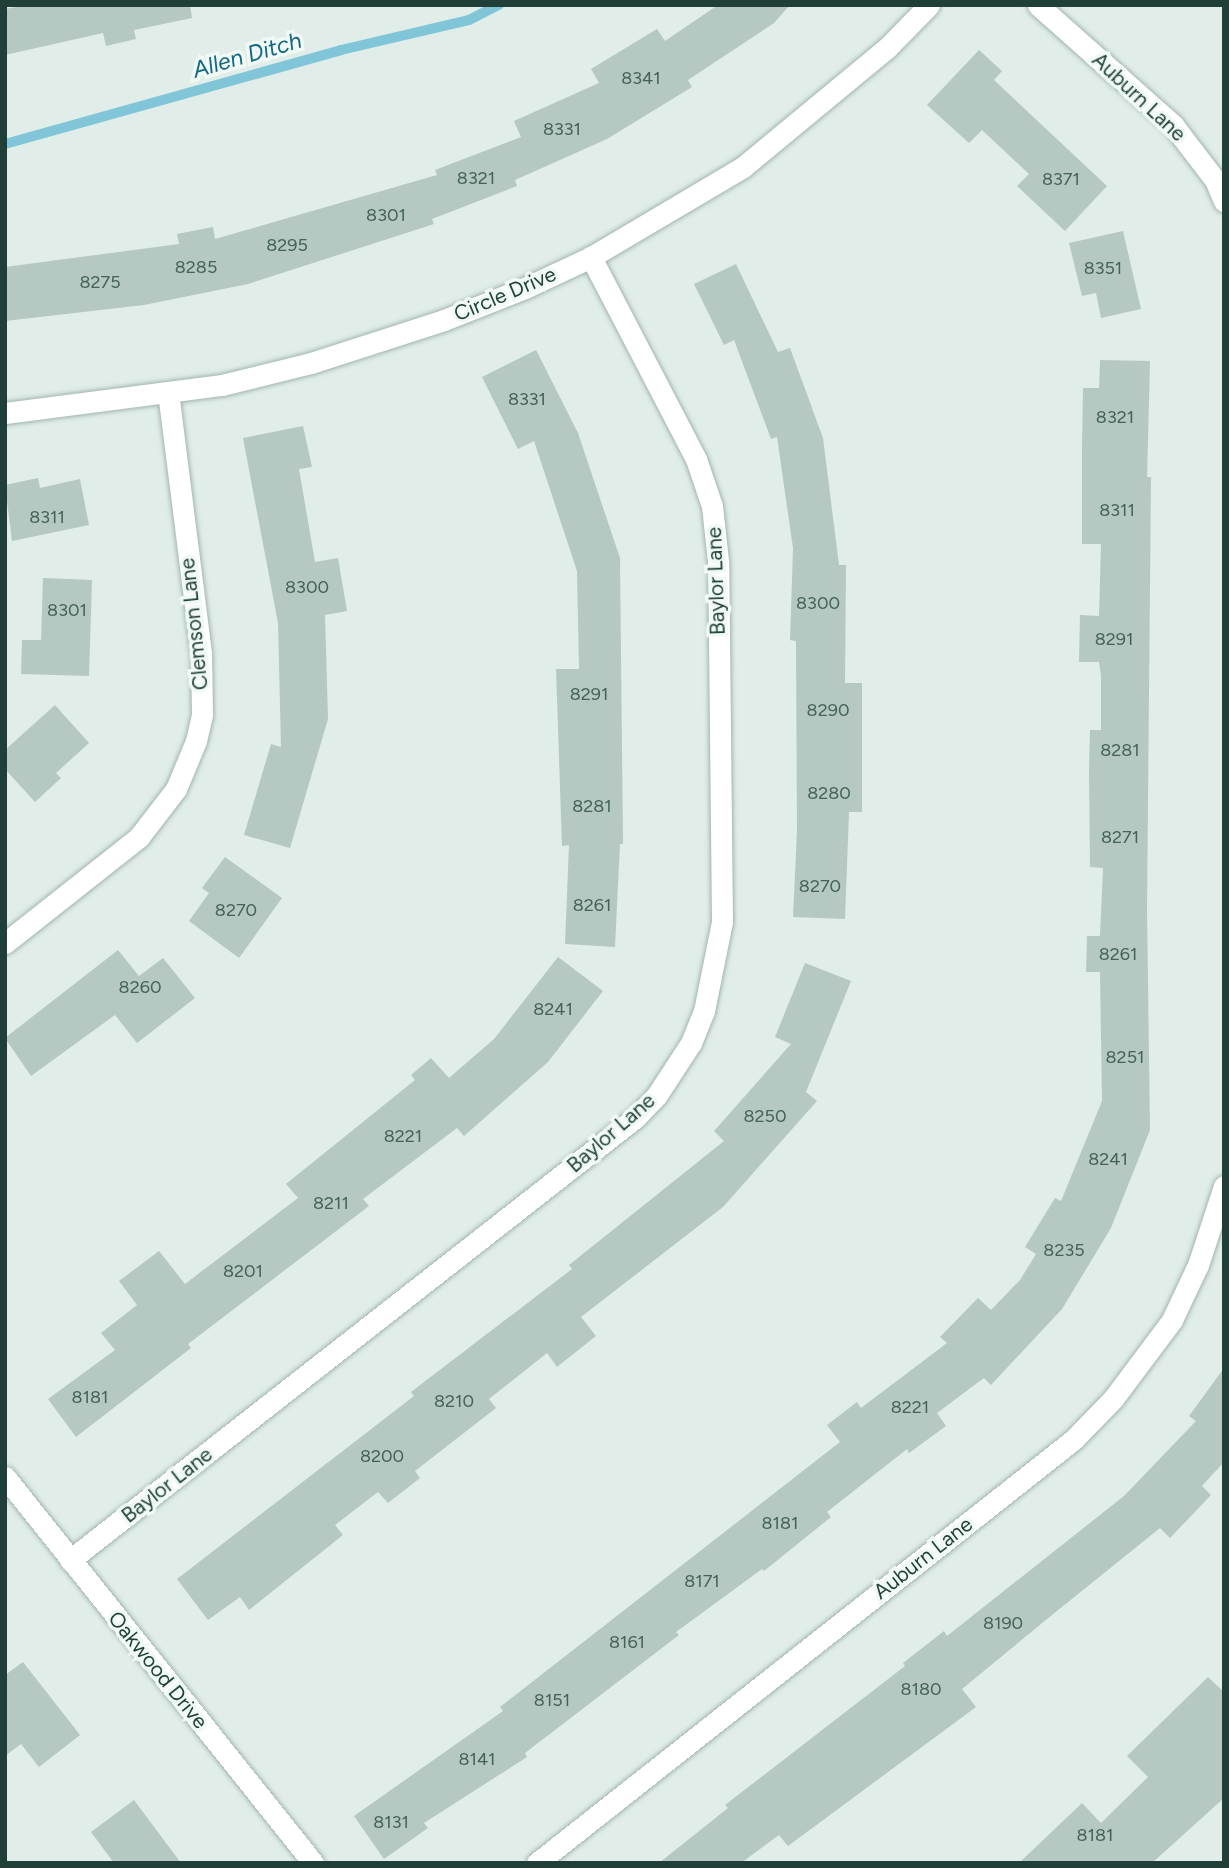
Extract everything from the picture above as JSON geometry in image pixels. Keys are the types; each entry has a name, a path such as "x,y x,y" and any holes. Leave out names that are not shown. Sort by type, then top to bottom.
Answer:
{"street":[{"name":"Circle Drive","path":"5,413 222,385 335,355 444,320 590,257 743,167 868,64 929,5"},
{"name":"Auburn Lane","path":"1038,5 1173,125 1215,180 1224,201"},
{"name":"Baylor Lane","path":"70,1560 635,1118 657,1095 691,1043 704,1011 722,922 718,561 712,506 696,459 590,257"},
{"name":"Clemson Lane","path":"5,943 138,837 176,789 196,741 202,715 201,653 168,393"},
{"name":"Auburn Lane","path":"537,1863 1073,1440 1113,1399 1172,1320 1198,1265 1224,1186"},
{"name":"Oakwood Drive","path":"5,1476 313,1863"}],"building":[{"path":"27,5 190,5 192,18 134,30 136,39 106,46 103,33 5,55 5,9"},
{"path":"718,5 790,5 774,23 688,80 692,87 607,139 515,180 517,186 432,219 434,224 248,284 144,305 5,321 5,267 179,244 177,234 213,227 215,239 437,175 435,170 521,137 514,121 599,83 591,69 657,29 665,41"},
{"path":"979,50 1002,71 994,80 1107,186 1065,231 1017,186 1029,174 982,130 969,143 927,105"},
{"path":"1123,231 1141,309 1101,318 1096,293 1082,296 1069,243"},
{"path":"736,264 778,352 790,348 823,438 839,565 846,565 845,683 862,683 862,812 849,812 845,919 793,917 797,831 796,641 790,640 793,548 777,437 771,439 734,340 724,345 694,284"},
{"path":"536,350 578,433 620,558 623,844 620,844 615,947 565,944 569,845 562,846 556,669 579,669 577,571 534,441 518,449 482,377"},
{"path":"1100,360 1150,361 1147,477 1151,477 1147,909 1150,1130 1111,1228 1062,1309 991,1385 984,1378 937,1413 946,1426 909,1453 907,1449 827,1512 831,1517 764,1571 762,1569 676,1632 679,1635 525,1753 527,1757 424,1823 428,1828 384,1859 354,1816 503,1711 500,1707 840,1442 827,1425 857,1402 861,1408 947,1343 940,1337 978,1298 991,1310 1020,1280 1036,1254 1025,1247 1055,1198 1061,1201 1102,1101 1100,972 1086,972 1087,936 1100,936 1103,868 1090,867 1089,770 1090,730 1101,730 1101,676 1099,662 1079,662 1080,615 1099,616 1101,544 1082,544 1082,446 1083,388 1099,388"},
{"path":"303,426 312,467 299,469 315,562 338,558 347,611 325,615 328,719 290,848 244,835 271,744 281,747 278,623 243,438"},
{"path":"38,478 40,488 80,479 89,525 12,541 5,485"},
{"path":"43,578 92,580 89,676 21,674 22,640 41,640"},
{"path":"55,705 89,743 56,773 61,778 35,802 5,769 5,750"},
{"path":"225,857 282,898 239,958 189,921 209,893 202,888"},
{"path":"118,950 139,976 163,958 195,998 137,1043 115,1015 31,1076 5,1038"},
{"path":"558,957 603,991 548,1062 464,1136 457,1128 363,1199 369,1206 188,1344 191,1348 76,1437 48,1399 115,1350 101,1333 137,1305 119,1281 159,1251 185,1284 298,1198 286,1184 415,1080 411,1075 431,1058 449,1078 494,1039"},
{"path":"805,963 851,981 806,1092 817,1101 723,1207 581,1317 596,1336 557,1367 547,1353 489,1399 496,1408 415,1471 420,1478 388,1503 378,1492 335,1525 343,1535 249,1610 240,1597 208,1620 177,1579 414,1396 411,1392 572,1269 569,1265 724,1141 714,1131 791,1044 775,1037"},
{"path":"1224,1368 1224,1462 1202,1486 1211,1495 1170,1538 1160,1528 1052,1615 962,1689 976,1707 788,1846 779,1835 741,1863 659,1863 728,1808 725,1805 905,1666 903,1663 944,1631 947,1636 1124,1496 1196,1421 1189,1416"},
{"path":"23,1662 80,1735 39,1767 21,1744 5,1756 5,1675"},
{"path":"1208,1677 1224,1692 1224,1798 1152,1863 1019,1863 1082,1803 1101,1823 1148,1777 1127,1756"},
{"path":"134,1800 181,1863 114,1863 91,1832"}],"waterway":[{"name":"Allen Ditch","path":"5,144 341,50 469,20 499,5"}]}
